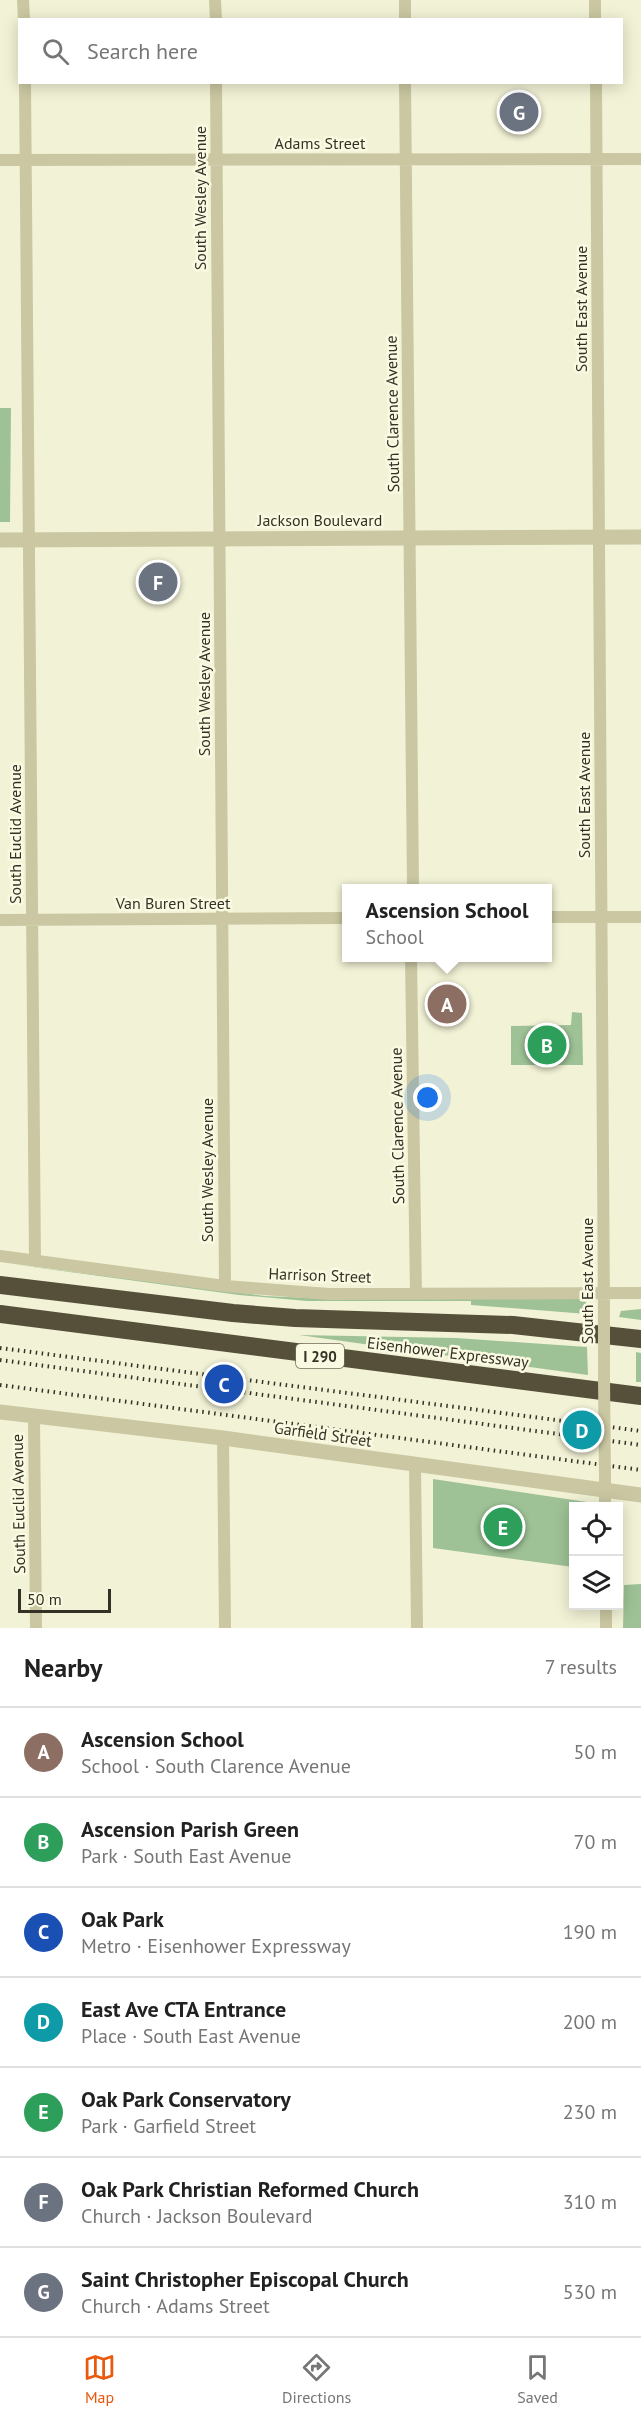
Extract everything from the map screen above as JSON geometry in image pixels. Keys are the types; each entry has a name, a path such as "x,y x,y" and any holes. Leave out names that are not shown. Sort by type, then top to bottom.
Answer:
{"highway":[{"name":"Eisenhower Expressway","path":"0,1285 243,1314 513,1325 641,1339"},
{"name":"Eisenhower Expressway","path":"0,1314 641,1396"}],"street":[{"path":"24,0 24,18"},
{"path":"215,0 216,18"},
{"path":"405,0 405,18"},
{"path":"595,0 595,18"},
{"name":"South Euclid Avenue","path":"25,84 35,1261"},
{"name":"South Wesley Avenue","path":"216,84 225,1286"},
{"name":"South Clarence Avenue","path":"405,84 413,884"},
{"name":"South East Avenue","path":"596,84 605,1502"},
{"name":"Adams Street","path":"0,160 641,159"},
{"name":"Jackson Boulevard","path":"0,540 641,537"},
{"path":"552,917 641,917"},
{"name":"Van Buren Street","path":"0,920 342,918"},
{"name":"South Clarence Avenue","path":"411,962 416,1294"},
{"name":"Harrison Street","path":"0,1256 225,1286 329,1294 641,1293"},
{"name":"Garfield Street","path":"0,1412 605,1486 641,1495"},
{"name":"South Euclid Avenue","path":"34,1416 36,1628"},
{"path":"223,1438 225,1628"},
{"path":"416,1464 417,1628"},
{"path":"606,1610 606,1628"}],"green space":[{"path":"0,408 11,408 10,522 0,522"},
{"path":"572,1012 582,1013 583,1065 511,1065 511,1026 571,1025"},
{"path":"11,1264 265,1296 580,1298 580,1301 586,1302 587,1314 471,1305 471,1301 307,1301 239,1295"},
{"path":"641,1309 641,1320 619,1317 621,1311"},
{"path":"299,1335 456,1338 587,1347 588,1375"},
{"path":"636,1352 641,1353 641,1382 636,1382"},
{"path":"433,1479 587,1502 569,1502 569,1566 433,1548"},
{"path":"641,1584 641,1628 623,1628 624,1585"}],"railway":[{"path":"0,1348 641,1431"},
{"path":"0,1360 641,1445"},
{"path":"0,1385 641,1470"}],"place":[{"name":"Saint Christopher Episcopal Church","path":"519,112"},
{"name":"Oak Park Christian Reformed Church","path":"158,582"},
{"name":"Ascension School","path":"447,1004"},
{"name":"Ascension Parish Green","path":"547,1045"},
{"name":"Oak Park","path":"224,1384"},
{"name":"East Ave CTA Entrance","path":"582,1430"},
{"name":"Oak Park Conservatory","path":"503,1527"}]}
